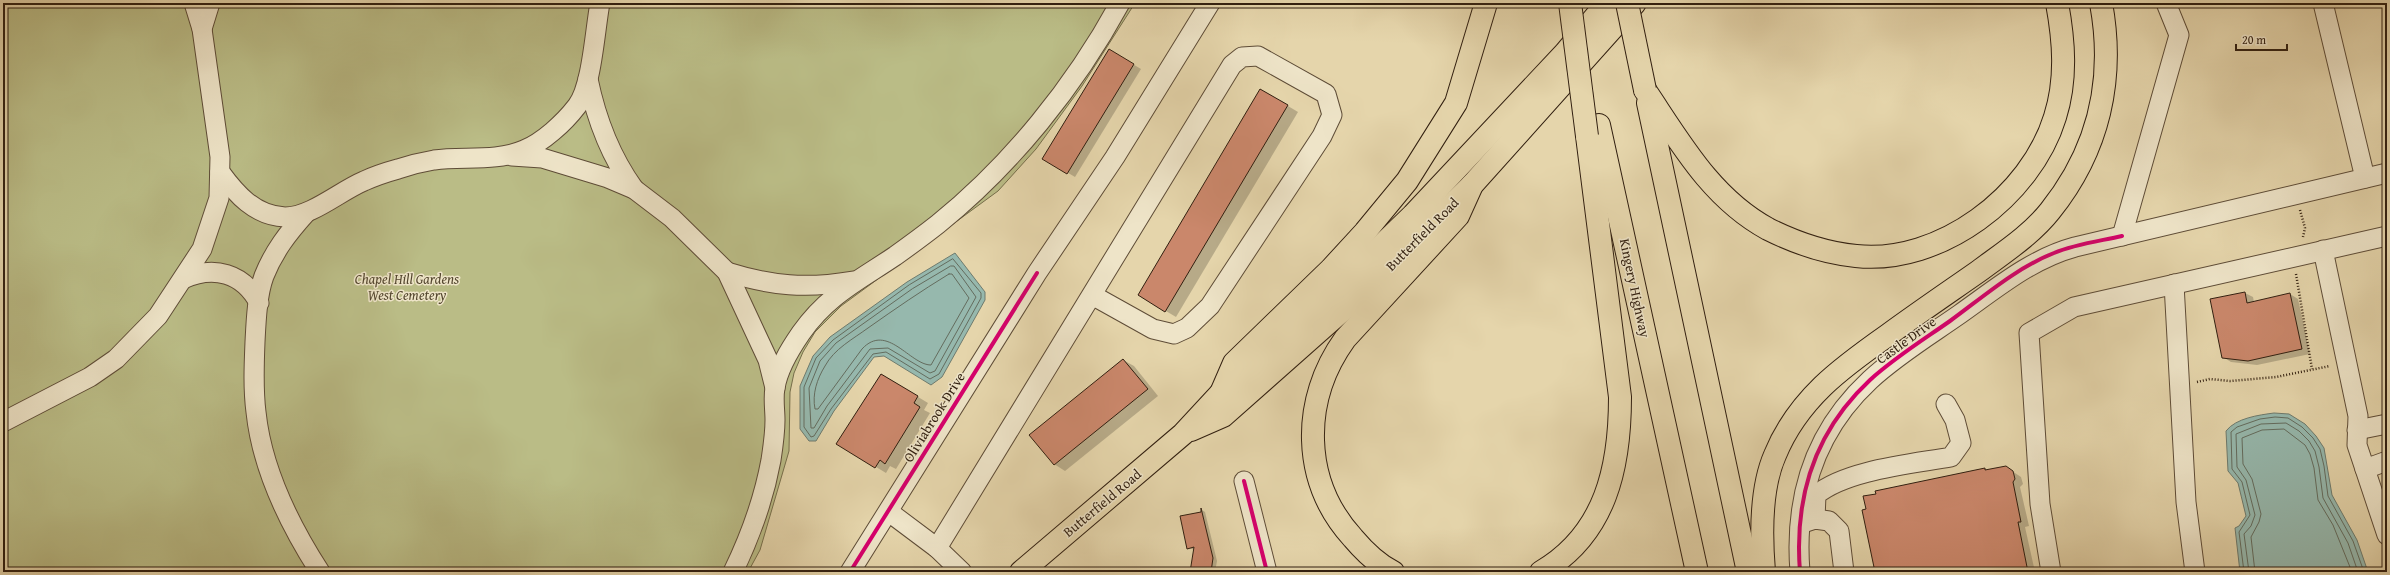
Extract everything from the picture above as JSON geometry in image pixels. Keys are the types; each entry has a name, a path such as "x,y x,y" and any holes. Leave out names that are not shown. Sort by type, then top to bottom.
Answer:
{"main road":[{"path":"1221,393 1234,363 1330,270 1365,232 1407,181 1456,103 1486,3"},
{"path":"1542,572 1553,565 1579,540 1597,515 1609,489 1619,442 1620,397 1593,130 1570,3"},
{"name":"Kingery Highway","path":"1573,3 1593,130 1697,572"},
{"name":"Butterfield Road","path":"1021,572 1183,434 1221,393 1347,280 1413,215 1565,53 1607,3"},
{"path":"1627,3 1748,572"},
{"name":"Butterfield Road","path":"1183,434 1223,416 1363,292 1472,185 1634,3"},
{"path":"1645,90 1697,168 1714,187 1741,211 1767,228 1795,242 1817,249 1857,257 1887,256 1920,248 1970,226 2016,187 2031,166 2044,146 2055,117 2061,87 2064,61 2062,29 2057,3"},
{"path":"1764,572 1764,519 1767,484 1774,456 1789,429 1812,395 1840,369 2013,246 2050,212 2075,174 2094,132 2103,99 2107,67 2106,28 2101,3"},
{"path":"1393,572 1365,551 1344,528 1328,501 1316,466 1312,437 1318,392 1333,357 1346,339 1458,216 1472,185"}],"street":[{"path":"3,422 90,377 116,359 158,316 202,248 219,198 220,157 202,29 194,3"},
{"path":"202,29 210,3"},
{"path":"509,156 531,146 563,121 578,105 588,79 600,3"},
{"path":"775,388 785,358 802,332 827,303 854,281 894,256 967,200 1027,136 1061,94 1087,58 1120,3"},
{"name":"Oliviabrook Drive","path":"850,572 889,512 1037,273 1115,157 1210,3"},
{"path":"2122,236 2179,35 2166,3"},
{"path":"2323,3 2365,178"},
{"path":"937,548 1232,65 1242,57 1258,56 1326,94 1332,115 1322,136 1210,306 1187,328 1174,334 1153,329 1092,295"},
{"path":"588,79 592,96 610,146 622,173 634,189"},
{"path":"220,172 235,193 251,206 268,214 285,217 306,213 364,181 399,168 433,160 509,156 542,158 608,178 634,189 672,218 727,272 768,360 775,388 775,423 771,460 745,548 733,572"},
{"name":"Castle Drive","path":"1800,572 1807,522 1809,470 1824,438 1842,409 1870,380 1902,355 2030,264 2055,252 2387,173"},
{"path":"306,213 283,238 263,278 259,303 254,380 256,413 262,448 281,501 320,572"},
{"path":"2051,572 2040,504 2029,333 2074,306 2387,236"},
{"path":"2323,250 2358,416 2357,444 2387,536"},
{"path":"183,279 197,273 212,272 233,277 246,284 259,303"},
{"path":"727,272 753,280 784,285 830,285 854,281"},
{"path":"2174,284 2186,502 2195,572"},
{"path":"1844,572 1839,531 1829,520 1807,522 1816,495 1827,485 1857,475 1951,457 1961,443 1955,420 1946,404"},
{"path":"2357,430 2387,424"},
{"path":"2365,469 2387,461"},
{"path":"1244,481 1267,572"},
{"path":"889,512 937,548 962,572"}],"path":[{"path":"2297,194 2305,228 2304,247 2295,271 2312,369"},
{"path":"2179,385 2210,379 2230,381 2276,377 2347,362"}],"green space":[{"name":"Chapel Hill Gardens West Cemetery","path":"3,3 1135,3 1082,86 1036,149 998,191 841,306 815,332 803,352 794,373 790,392 789,451 760,550 748,572 3,572"}],"water":[{"path":"955,253 985,292 985,300 942,377 931,385 884,356 874,357 834,411 816,441 809,441 800,429 800,386 813,356 830,337 907,282"},
{"path":"2274,413 2289,414 2305,424 2324,448 2332,495 2357,540 2368,572 2240,572 2235,528 2239,526 2246,516 2238,483 2228,471 2226,431 2242,420"}],"building":[{"path":"1109,49 1134,64 1067,174 1042,159"},
{"path":"1260,89 1288,105 1165,312 1138,295"},
{"path":"2245,292 2247,303 2290,293 2302,349 2248,361 2222,358 2210,299"},
{"path":"1123,359 1148,389 1054,465 1029,435"},
{"path":"881,374 918,396 914,403 920,407 885,464 880,460 875,468 836,444"},
{"path":"2006,466 2013,471 2015,479 2013,482 2021,522 2018,522 2028,572 1875,572 1862,510 1866,509 1863,496 1876,494 1875,491 1985,468 1985,470"},
{"path":"1201,508 1213,558 1211,572 1190,572 1194,547 1187,549 1180,516 1201,512"}],"cycle path":[{"path":"1800,572 1799,544 1801,518 1805,492 1812,467 1822,444 1835,421 1851,400 1870,380 1909,349 2026,267 2040,259 2062,250 2122,236"},
{"path":"850,572 1037,273"},
{"path":"1244,481 1267,572"}]}
